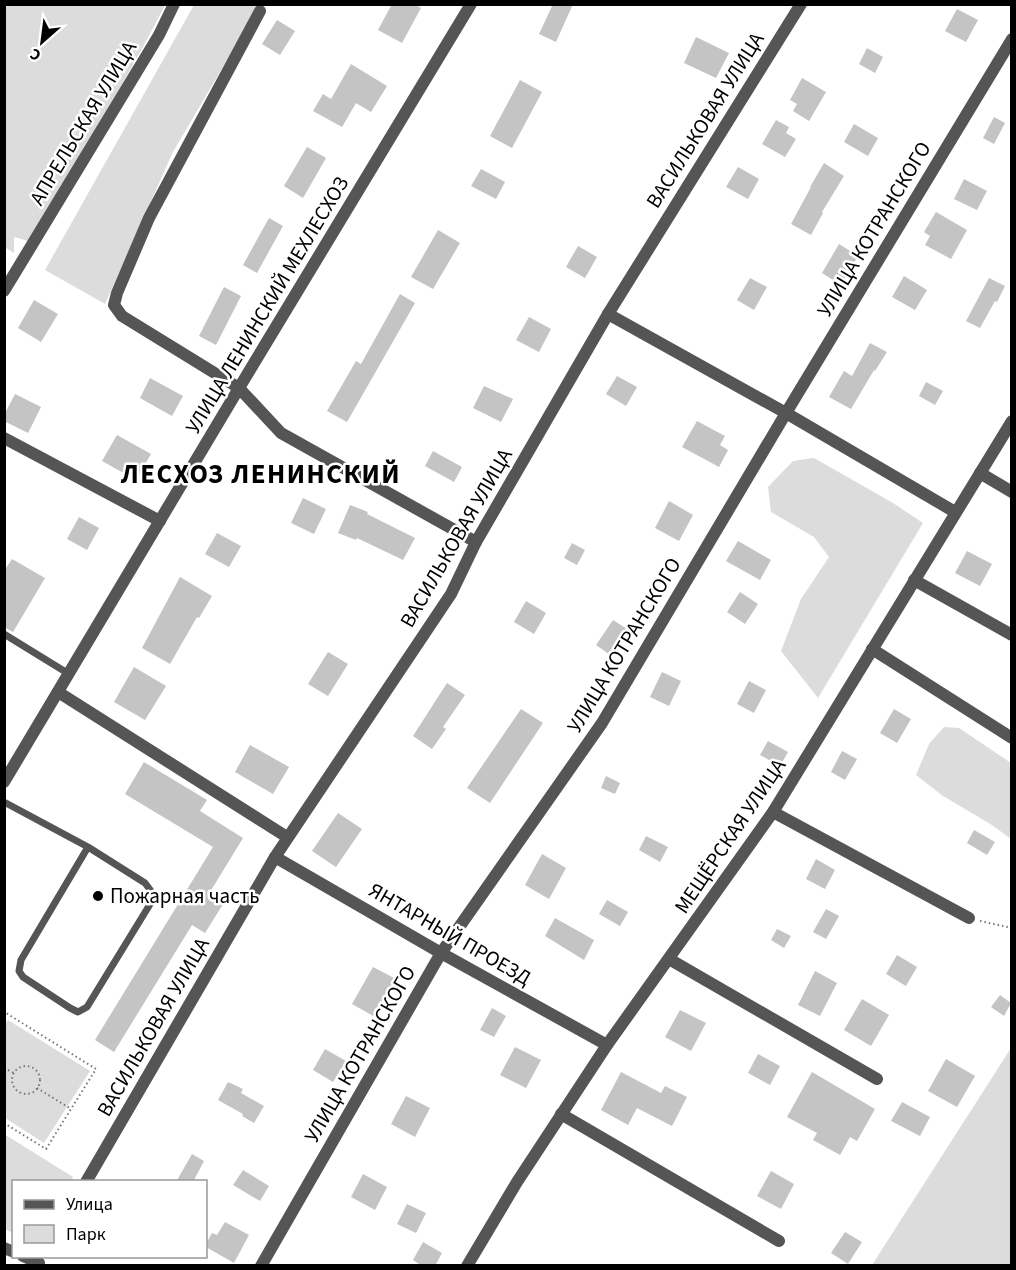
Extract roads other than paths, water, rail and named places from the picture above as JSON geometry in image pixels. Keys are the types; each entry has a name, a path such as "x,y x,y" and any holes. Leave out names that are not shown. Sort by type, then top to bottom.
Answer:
{"street":[{"name":"АПРЕЛЬСКАЯ УЛИЦА","path":"4,291 159,35 174,4"},
{"name":"УЛИЦА ЛЕНИНСКИЙ МЕХЛЕСХОЗ","path":"4,782 471,4"},
{"name":"ВАСИЛЬКОВАЯ УЛИЦА","path":"87,1180 274,857 451,594 476,542 608,314 801,4"},
{"path":"260,11 149,218 114,305 122,316 239,388 281,434 476,542"},
{"name":"УЛИЦА КОТРАНСКОГО","path":"261,1266 441,953 602,723 1011,39"},
{"path":"608,314 786,413 955,512"},
{"name":"МЕЩЁРСКАЯ УЛИЦА","path":"467,1266 517,1182 607,1045 773,812 1011,421"},
{"path":"4,438 160,521"},
{"path":"980,473 1011,492"},
{"path":"914,580 1011,635"},
{"path":"872,650 1011,738"},
{"path":"58,692 287,837"},
{"path":"773,812 969,918"},
{"name":"ЯНТАРНЫЙ ПРОЕЗД","path":"274,857 607,1045"},
{"path":"669,959 877,1079"},
{"path":"561,1114 779,1241"}],"lane":[{"path":"4,634 69,674"},
{"path":"4,802 88,847 145,883 151,891 152,901 87,1007 78,1012 23,977 20,971 21,960 88,847"}],"place":[{"name":"Пожарная часть","path":"98,896"}],"district":[{"name":"ЛЕСХОЗ ЛЕНИНСКИЙ","path":"261,474"}]}
